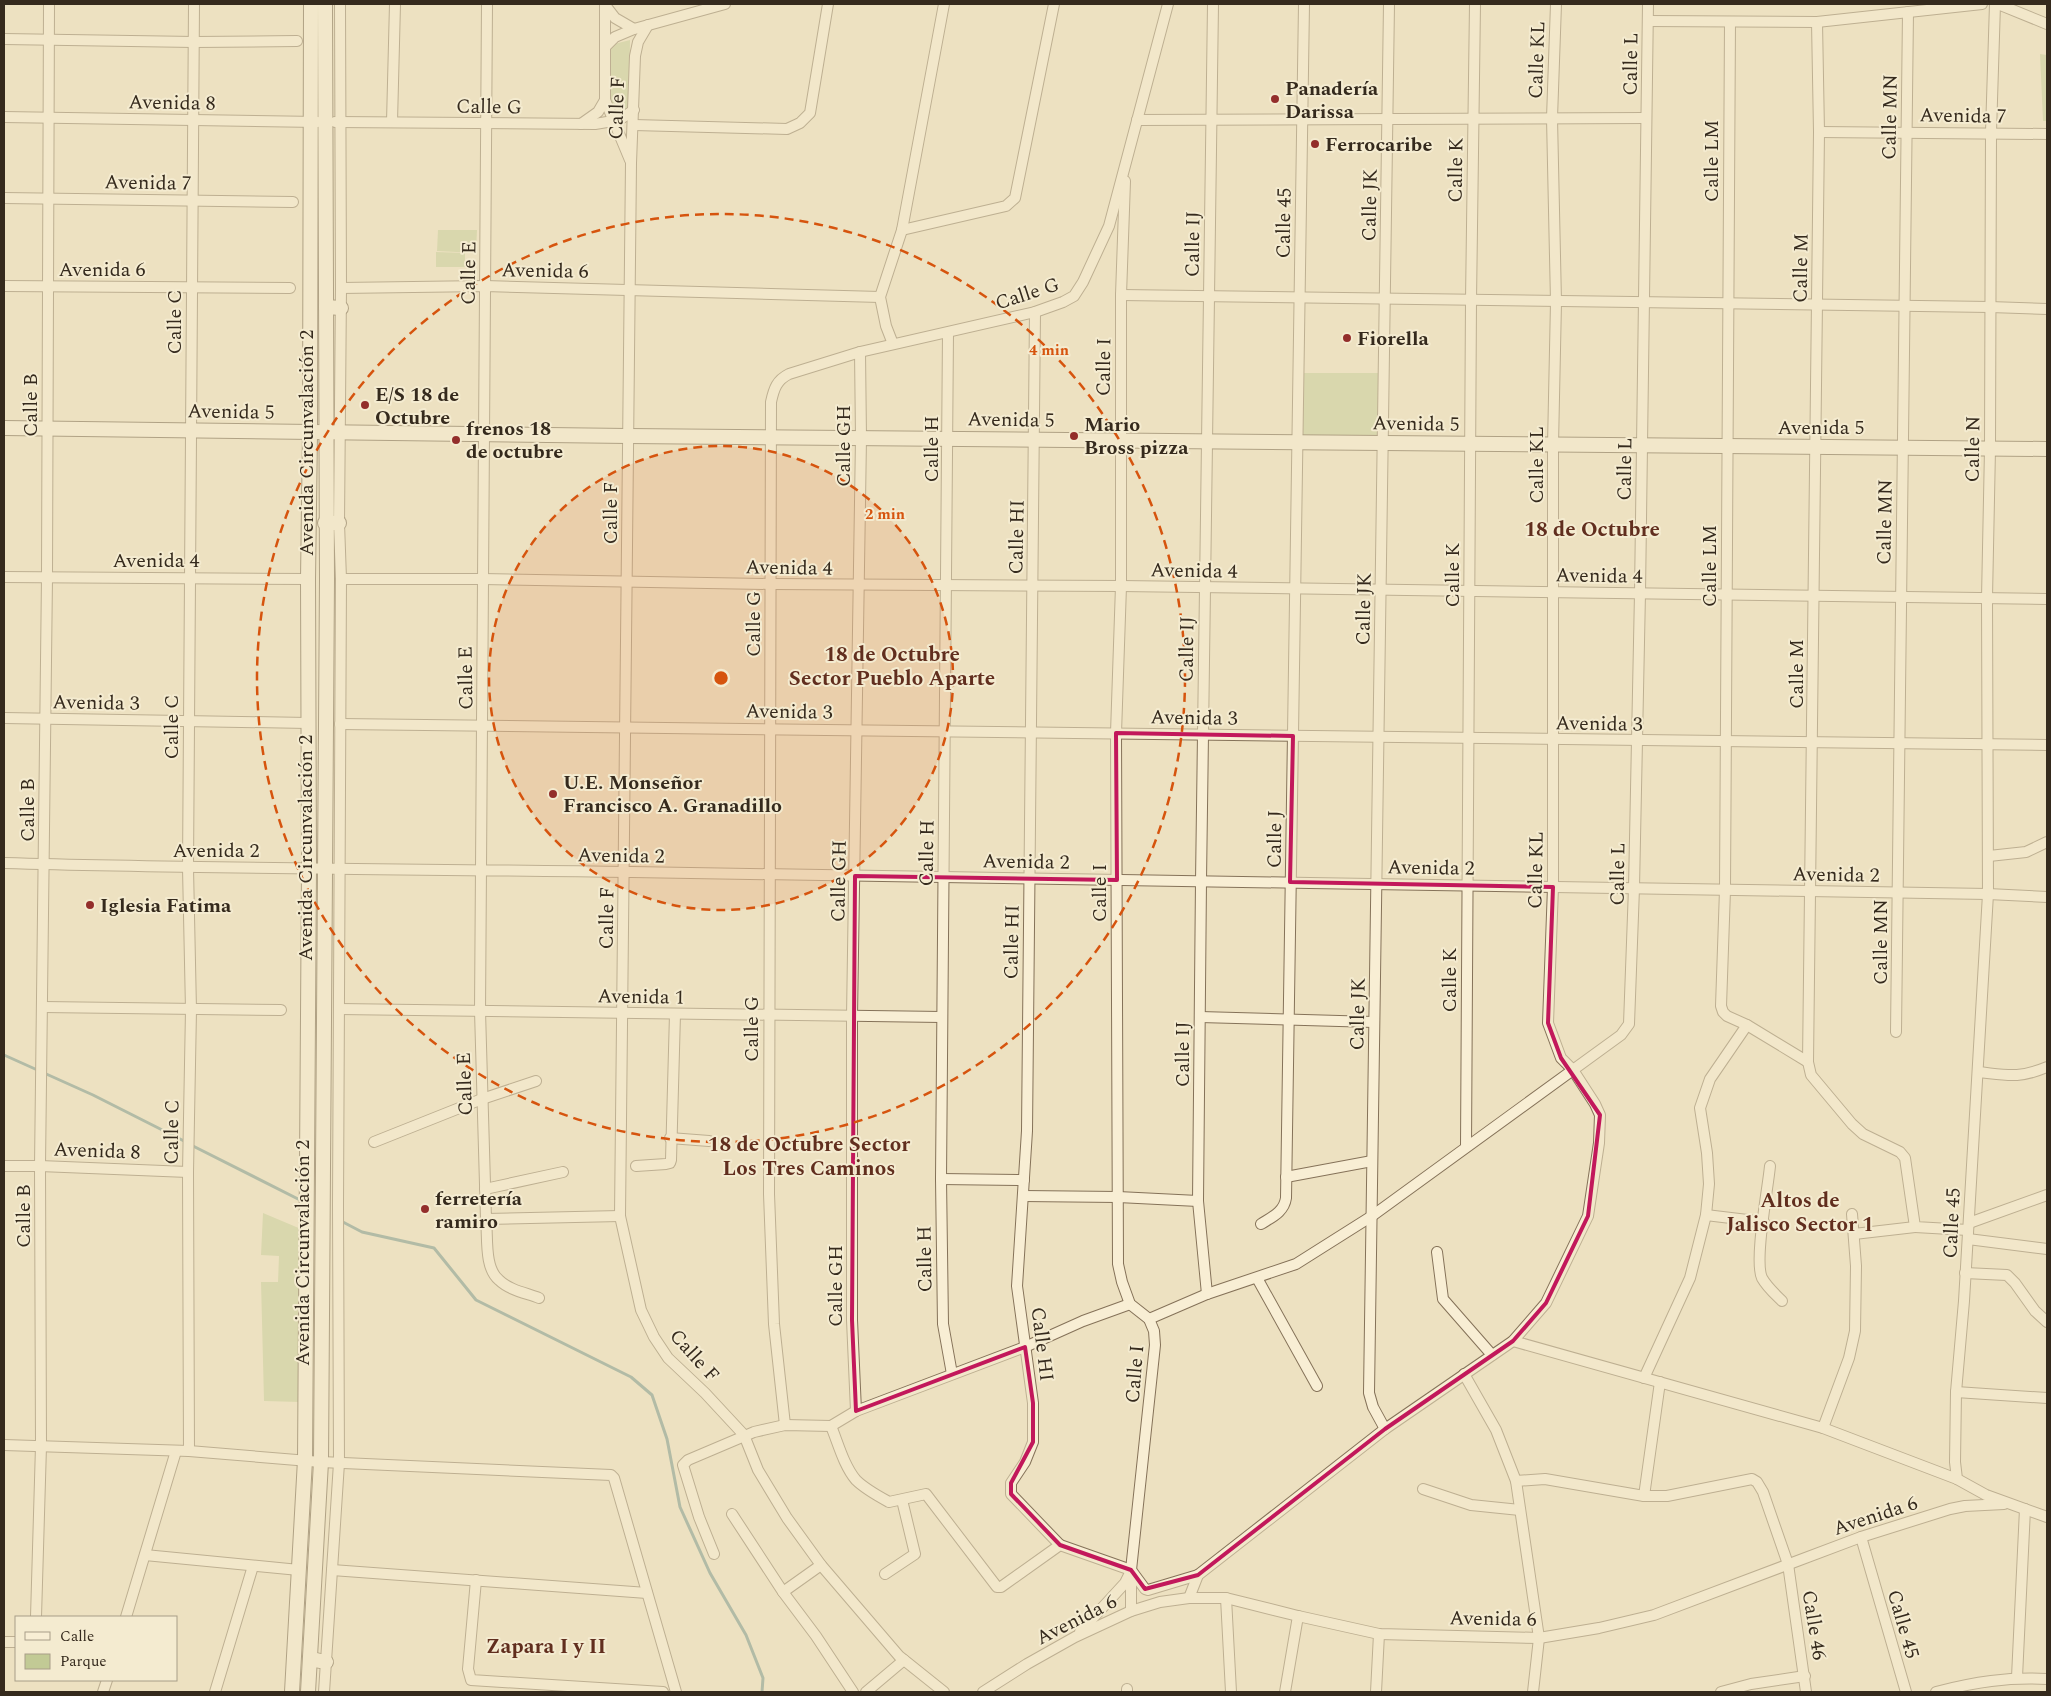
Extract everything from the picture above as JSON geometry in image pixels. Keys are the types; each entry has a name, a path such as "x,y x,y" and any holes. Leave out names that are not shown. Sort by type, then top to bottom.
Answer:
{"main road":[{"name":"Avenida Circunvalación 2","path":"308,1692 321,1462 326,630 332,523 333,433 311,4"},
{"name":"Avenida Circunvalación 2","path":"292,1692 305,1460 310,432 317,122 326,4"},
{"path":"326,307 341,308"},
{"name":"Avenida 5","path":"4,428 333,433 2047,449"},
{"path":"326,630 340,631"},
{"path":"324,959 339,960"},
{"path":"310,1659 326,1662"}],"street":[{"name":"Calle B","path":"36,1616 41,1446 40,1166 43,1007 49,4"},
{"name":"Calle C","path":"189,1451 188,1135 191,1010 188,868 194,4"},
{"path":"333,433 341,308 340,4"},
{"path":"392,122 395,4"},
{"name":"Calle E","path":"487,4 480,1011 486,1219 493,1273 498,1280 508,1286 538,1298"},
{"path":"606,4 615,18 634,28"},
{"path":"606,4 605,100 631,164"},
{"path":"605,46 616,37 634,28 725,4"},
{"path":"893,344 886,326 880,297 902,230 944,4"},
{"path":"902,230 1006,206 1015,198 1054,4"},
{"name":"Calle G","path":"785,1426 774,1324 769,1204 771,402 774,389 780,378 789,374 860,352 1035,312 1074,296 1083,282 1109,226 1168,4"},
{"name":"Calle IJ","path":"1207,1294 1198,1201 1200,881 1213,4"},
{"name":"Calle 45","path":"1297,442 1304,4"},
{"name":"Calle JK","path":"1385,1429 1373,1407 1369,1393 1389,4"},
{"name":"Calle K","path":"1466,1147 1471,301 1475,4"},
{"name":"Calle KL","path":"1198,1575 1385,1429 1513,1341 1546,1304 1588,1216 1599,1143 1600,1115 1573,1070 1561,1058 1548,1023 1553,887 1553,445 1556,302 1552,118 1556,4"},
{"name":"Calle L","path":"1573,1070 1621,1035 1629,1024 1634,888 1640,593 1648,4"},
{"path":"1648,21 1817,22 1982,4"},
{"path":"1996,4 2047,24"},
{"name":"Calle N","path":"1988,894 1987,598 1990,449 1991,132 1996,4"},
{"path":"634,125 787,129 800,123 810,113 826,6"},
{"name":"Calle MN","path":"1896,1032 1908,12"},
{"name":"Calle LM","path":"1730,22 1726,890 1721,1006 1723,1012 1728,1016 1808,1062"},
{"name":"Calle M","path":"1817,22 1819,132 1808,1062 1811,1075 1852,1124 1863,1134 1900,1152 1905,1158 1915,1227"},
{"name":"Calle F","path":"648,25 638,42 635,56 634,125 631,164 620,1216 641,1310 654,1337 668,1358 744,1436 758,1470 787,1518 821,1565 904,1660 944,1692"},
{"path":"4,39 194,42 297,41"},
{"path":"580,124 598,112 605,100"},
{"name":"Calle G","path":"340,122 595,124 613,121 634,110"},
{"name":"Avenida 8","path":"4,116 340,122"},
{"path":"1137,120 1646,118"},
{"name":"Avenida 7","path":"1819,132 1991,132 2047,134"},
{"name":"Calle I","path":"1126,160 1121,295 1119,440 1121,586 1116,733 1118,1264 1130,1304 1149,1318 1154,1331 1156,1345 1131,1570 1131,1611"},
{"name":"Avenida 7","path":"4,198 293,202"},
{"name":"Avenida 6","path":"4,286 290,288"},
{"name":"Avenida 6","path":"341,288 486,286 880,297"},
{"path":"1121,295 1990,307 2047,310"},
{"name":"Calle HI","path":"1035,312 1027,1131 1018,1286 1033,1403 1033,1442 1025,1462 1011,1483 1010,1488 1011,1494 1060,1546"},
{"name":"Calle H","path":"948,333 940,1179 943,1324 952,1374"},
{"name":"Calle GH","path":"856,1411 852,1320 852,1016 856,876 861,438 860,352"},
{"name":"Calle J","path":"1261,1224 1281,1211 1285,1206 1297,442"},
{"path":"324,1692 338,1462 341,579 332,523"},
{"name":"Avenida 4","path":"4,576 308,579"},
{"name":"Avenida 4","path":"341,579 1295,588 2047,599"},
{"name":"Avenida 3","path":"4,718 308,723"},
{"name":"Avenida 3","path":"340,724 625,726 2047,745"},
{"path":"1989,856 2026,852 2047,842"},
{"name":"Avenida 2","path":"4,863 188,868 769,874 1897,892 2047,897"},
{"name":"Calle 45","path":"1957,1479 1954,1462 1956,1392 1966,1273 1988,894"},
{"path":"43,1007 281,1010"},
{"name":"Avenida 1","path":"339,1009 942,1017"},
{"path":"636,1166 670,1163 675,1014"},
{"path":"1200,1017 1374,1022"},
{"path":"1644,1378 1690,1278 1706,1215 1709,1184 1707,1153 1700,1108 1710,1079 1748,1026"},
{"path":"1978,1072 2018,1076 2047,1067"},
{"path":"1149,1318 1207,1294 1296,1264 1372,1216 1573,1070"},
{"path":"374,1142 482,1099 536,1082"},
{"path":"670,1138 709,1141"},
{"path":"1286,1178 1372,1161"},
{"name":"Avenida 8","path":"4,1166 188,1172"},
{"path":"1770,1166 1759,1258 1762,1277 1782,1301"},
{"path":"485,1189 563,1172"},
{"path":"940,1179 1024,1180"},
{"path":"1968,1231 2047,1195"},
{"path":"1023,1196 1118,1197 1198,1201"},
{"path":"1823,1428 1849,1358 1855,1331 1852,1214"},
{"path":"1706,1215 1764,1222"},
{"path":"486,1219 620,1216"},
{"path":"1854,1234 1915,1227 1968,1231 2047,1249"},
{"path":"1437,1252 1443,1299 1492,1355"},
{"path":"1966,1273 2007,1275 2035,1311 2047,1322"},
{"path":"1257,1278 1317,1386"},
{"path":"714,1554 698,1517 683,1465 688,1460 744,1436 785,1426 831,1426 856,1411 1025,1347 1083,1321 1130,1304"},
{"path":"1513,1341 1823,1428 1957,1479 1986,1495 2047,1517"},
{"path":"1464,1374 1496,1430 1516,1481 1539,1638 1533,1692"},
{"path":"1516,1481 1545,1479 1644,1496 1660,1382"},
{"path":"1956,1392 2047,1398"},
{"path":"831,1426 849,1469 856,1480 889,1502 926,1494 997,1587 1001,1587 1060,1546 1131,1570 1145,1588 1152,1589 1198,1575"},
{"path":"4,1445 176,1450 321,1462 611,1475 614,1478 676,1692"},
{"path":"126,1616 176,1450"},
{"name":"Calle 46","path":"1644,1496 1667,1496 1752,1480 1757,1482 1763,1492 1788,1564 1806,1692"},
{"path":"1423,1489 1471,1505 1520,1510"},
{"path":"885,1574 914,1557 915,1554 902,1500"},
{"name":"Avenida 6","path":"983,1692 1075,1637 1131,1611 1155,1604 1189,1598 1226,1598 1380,1634 1539,1638 1599,1628 1654,1615 1861,1537 1950,1509 2008,1503"},
{"path":"2017,1677 2025,1509"},
{"path":"732,1514 783,1592 816,1636 853,1692"},
{"name":"Calle 45","path":"1861,1537 1906,1692"},
{"path":"145,1556 299,1570"},
{"path":"783,1592 821,1565"},
{"path":"215,1692 253,1566"},
{"path":"332,1570 647,1593"},
{"path":"1075,1637 1125,1583 1131,1570"},
{"path":"1189,1598 1198,1575"},
{"path":"476,1580 468,1669 471,1680 558,1688 663,1692"},
{"path":"1152,1589 1155,1604"},
{"path":"1226,1598 1231,1692"},
{"path":"1285,1692 1298,1616"},
{"path":"1376,1692 1380,1634"},
{"path":"866,1692 904,1660"},
{"path":"1722,1692 1752,1684 1805,1676"},
{"path":"1936,1692 1973,1682 2017,1677 2047,1679"}],"highlighted area":[{"path":"1116,733 1293,736 1290,882 1553,887 1548,1023 1561,1058 1600,1115 1588,1216 1546,1303 1513,1341 1385,1429 1198,1575 1145,1589 1131,1570 1060,1545 1011,1494 1011,1483 1033,1442 1033,1403 1025,1347 856,1411 852,1320 855,876 1117,880"}],"green space":[{"path":"630,40 629,111 611,108 610,45"},
{"path":"2040,54 2047,55 2047,121 2043,121"},
{"path":"438,230 477,230 476,253 437,251"},
{"path":"436,252 465,253 465,267 436,267"},
{"path":"1304,373 1381,373 1379,438 1302,437"},
{"path":"263,1213 301,1229 300,1402 264,1401 261,1282 278,1282 279,1256 261,1255"}],"waterway":[{"path":"4,1055 93,1095 186,1142"},
{"path":"191,1145 302,1201"},
{"path":"341,1221 362,1232 434,1248 476,1300 631,1377 652,1395 667,1439 680,1507 710,1573 746,1635 763,1678 762,1692"}],"place":[{"name":"Panadería Darissa","path":"1275,99"},
{"name":"Ferrocaribe","path":"1315,144"},
{"name":"Fiorella","path":"1347,338"},
{"name":"E/S 18 de Octubre","path":"365,405"},
{"name":"Mario Bross pizza","path":"1074,436"},
{"name":"frenos 18 de octubre","path":"456,440"},
{"name":"U.E. Monseñor Francisco A. Granadillo","path":"553,794"},
{"name":"Iglesia Fatima","path":"90,905"},
{"name":"ferretería ramiro","path":"425,1209"}],"district":[{"name":"18 de Octubre","path":"1592,529"},
{"name":"18 de Octubre Sector Pueblo Aparte","path":"892,666"},
{"name":"18 de Octubre Sector Los Tres Caminos","path":"809,1156"},
{"name":"Altos de Jalisco Sector 1","path":"1800,1212"},
{"name":"Zapara I y II","path":"546,1646"}]}
